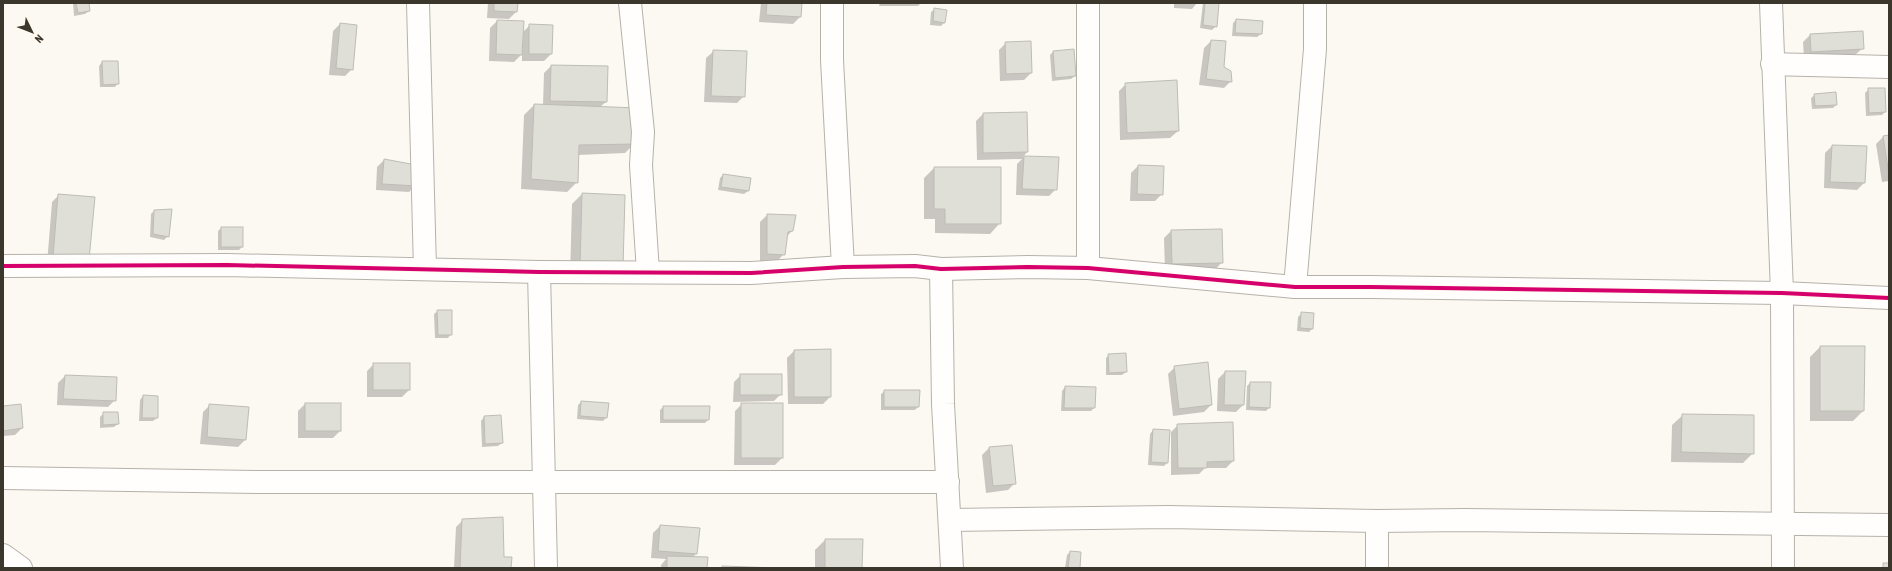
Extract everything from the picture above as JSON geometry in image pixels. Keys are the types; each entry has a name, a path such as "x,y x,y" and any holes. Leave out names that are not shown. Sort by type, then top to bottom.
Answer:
{"street":[{"path":"418,3 426,269"},
{"path":"630,3 643,132 641,165 648,272"},
{"path":"832,3 832,60 842,267"},
{"path":"1088,3 1088,268"},
{"path":"1294,287 1315,49 1315,3"},
{"path":"1771,3 1772,64 1782,293 1783,568"},
{"path":"1772,64 1889,67"},
{"path":"3,266 227,265 539,272 751,273 842,267 915,266 941,269 1028,267 1088,268 1294,287 1782,293 1889,298"},
{"path":"941,269 943,404 952,568"},
{"path":"539,272 546,568"},
{"path":"3,478 256,482 948,482"},
{"path":"950,520 1168,517 1377,521 1464,520 1889,524"},
{"path":"1377,521 1377,568"},
{"path":"3,555 21,568"}],"building":[{"path":"76,3 89,3 90,11 78,13"},
{"path":"494,3 518,3 517,12 494,11"},
{"path":"767,3 802,3 801,17 766,15"},
{"path":"1205,3 1219,3 1217,27 1203,25"},
{"path":"934,8 947,10 945,23 933,21"},
{"path":"1236,19 1263,21 1262,34 1235,33"},
{"path":"497,20 524,21 522,55 496,54"},
{"path":"340,23 357,25 353,70 336,68"},
{"path":"529,24 553,25 552,54 529,54"},
{"path":"1863,31 1864,49 1811,52 1810,34"},
{"path":"1211,40 1226,41 1224,67 1231,71 1232,82 1206,79"},
{"path":"1031,41 1032,73 1006,74 1005,42"},
{"path":"1074,49 1076,76 1055,78 1053,51"},
{"path":"713,50 747,51 745,97 711,96"},
{"path":"102,61 118,61 119,84 103,85"},
{"path":"551,65 608,66 607,102 550,101"},
{"path":"1177,80 1179,131 1127,133 1125,83"},
{"path":"1868,88 1885,88 1886,112 1869,113"},
{"path":"1836,92 1837,105 1815,106 1814,94"},
{"path":"534,104 638,108 636,144 579,145 578,183 531,179"},
{"path":"1027,112 1028,152 983,153 983,113"},
{"path":"1889,135 1889,175 1883,136"},
{"path":"1832,145 1867,146 1865,183 1830,182"},
{"path":"1024,156 1059,157 1057,190 1022,189"},
{"path":"384,159 411,164 412,173 417,186 382,184"},
{"path":"1138,165 1164,166 1163,195 1137,194"},
{"path":"934,167 1001,167 1001,224 945,224 945,209 934,209"},
{"path":"723,174 751,178 749,191 721,187"},
{"path":"582,193 625,195 623,268 580,267"},
{"path":"58,194 95,197 89,260 53,257"},
{"path":"172,209 169,237 153,234 154,210"},
{"path":"767,214 796,215 793,231 788,232 785,255 767,254"},
{"path":"221,227 243,227 243,247 221,247"},
{"path":"1222,229 1223,263 1172,264 1171,230"},
{"path":"437,310 452,310 452,335 438,335"},
{"path":"1301,312 1314,313 1313,329 1300,328"},
{"path":"1820,346 1865,346 1864,411 1820,411"},
{"path":"831,349 831,397 794,397 794,350"},
{"path":"1126,353 1127,372 1109,373 1108,354"},
{"path":"1208,362 1212,405 1179,409 1174,366"},
{"path":"373,363 410,363 410,390 373,390"},
{"path":"1225,371 1246,371 1244,405 1224,405"},
{"path":"740,374 782,374 782,395 740,395"},
{"path":"65,375 117,377 116,401 63,399"},
{"path":"1250,382 1271,382 1270,408 1249,407"},
{"path":"1065,386 1096,387 1095,408 1064,408"},
{"path":"884,390 920,390 919,407 884,407"},
{"path":"143,395 158,396 158,418 142,418"},
{"path":"581,401 609,403 607,418 580,416"},
{"path":"305,403 341,403 341,431 305,431"},
{"path":"741,403 783,403 783,458 741,458"},
{"path":"21,404 23,428 3,431 3,406"},
{"path":"209,404 249,407 246,440 207,437"},
{"path":"663,406 710,406 709,420 663,420"},
{"path":"103,412 118,412 119,424 103,425"},
{"path":"1682,414 1754,415 1754,454 1681,452"},
{"path":"501,415 503,443 485,444 484,416"},
{"path":"1233,422 1234,461 1207,462 1207,468 1178,468 1177,424"},
{"path":"1153,429 1170,430 1168,463 1151,462"},
{"path":"1012,445 1016,484 993,486 989,447"},
{"path":"503,517 504,557 512,557 511,568 460,568 462,519"},
{"path":"660,525 700,528 697,554 658,551"},
{"path":"825,539 863,539 862,568 825,568"},
{"path":"1070,551 1081,552 1080,568 1068,568"},
{"path":"667,556 708,557 707,568 667,568"},
{"path":"1883,563 1889,563 1889,568 1883,568"},
{"path":"722,566 777,568 722,568"}],"cycle path":[{"path":"3,266 227,265 539,272 751,273 843,267 915,266 941,269 1028,267 1088,268 1295,287 1782,293 1889,298"}]}
